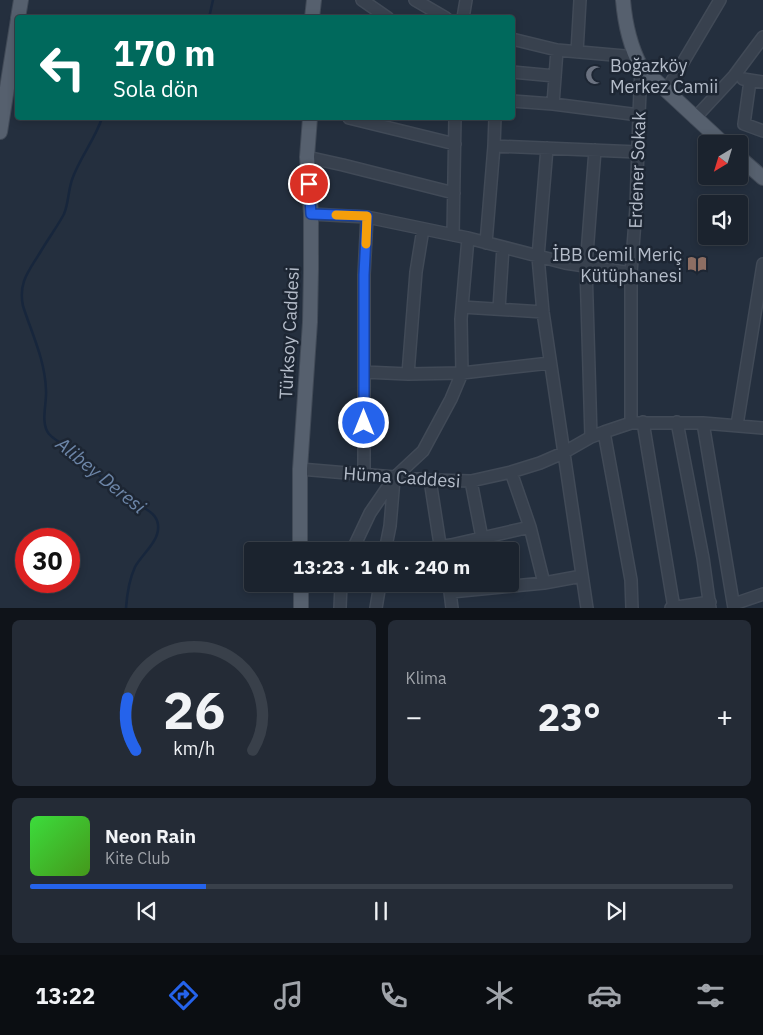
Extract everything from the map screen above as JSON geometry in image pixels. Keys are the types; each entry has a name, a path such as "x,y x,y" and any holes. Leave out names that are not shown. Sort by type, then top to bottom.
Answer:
{"main road":[{"path":"18,15 21,0"},
{"path":"312,15 314,0"},
{"path":"622,0 629,40 639,62 666,91 714,135"},
{"path":"0,132 3,91 15,33"},
{"name":"Türksoy Caddesi","path":"300,542 300,469 310,322 311,214 307,157 310,120"},
{"path":"748,165 763,178"},
{"path":"301,592 301,608"}],"street":[{"path":"362,0 384,15"},
{"path":"415,0 441,15"},
{"path":"464,15 466,0"},
{"path":"577,52 580,0"},
{"path":"666,91 720,0"},
{"path":"515,40 557,50 639,62"},
{"path":"695,118 734,76 761,42"},
{"path":"553,104 557,50"},
{"name":"Erdener Sokak","path":"631,423 631,273 636,208 639,62"},
{"path":"515,72 555,76"},
{"path":"734,76 750,81 763,82"},
{"path":"750,81 744,124 763,131"},
{"path":"515,101 639,115"},
{"path":"357,120 455,144"},
{"path":"453,235 455,120"},
{"path":"486,243 495,120"},
{"path":"494,146 638,152"},
{"path":"548,148 538,257 543,312 586,608"},
{"path":"591,437 586,267 595,150"},
{"path":"307,157 454,193"},
{"path":"311,214 367,216 468,238 538,257 586,267 631,273"},
{"path":"364,475 364,275 367,216"},
{"path":"408,374 416,272 423,229"},
{"path":"356,542 370,513 394,478 423,451 451,398 462,372 461,319 468,238"},
{"path":"499,309 503,247"},
{"path":"737,425 757,334 763,264"},
{"path":"462,306 543,312"},
{"path":"364,372 408,374 462,372 550,363"},
{"path":"643,422 673,607 710,605 677,422"},
{"name":"Hüma Caddesi","path":"300,469 394,478 471,481 540,463 563,453 591,437 631,423 677,422 763,428"},
{"path":"703,423 734,606 763,594"},
{"path":"604,432 631,580 632,608"},
{"path":"511,472 530,527 544,583"},
{"path":"387,542 394,478"},
{"path":"430,480 439,542"},
{"path":"471,481 482,538"},
{"path":"464,542 530,527"},
{"path":"519,584 544,583 582,576"},
{"path":"340,608 341,592"},
{"path":"376,608 379,592"},
{"path":"450,592 452,608"}],"waterway":[{"name":"Alibey Deresi","path":"210,15 213,0"},
{"name":"Alibey Deresi","path":"101,120 73,177 64,214 23,283 22,298 43,368 46,390 44,419 49,434 78,453 106,481 150,512 157,522 158,531 156,536 133,572 126,608"}],"slow traffic":[{"path":"336,215 367,216 366,244"}],"place":[{"name":"Boğazköy Merkez Camii","path":"595,75"},
{"name":"İBB Cemil Meriç Kütüphanesi","path":"697,264"}],"route":[{"path":"309,184 311,214 367,216 364,275 364,423"}]}
